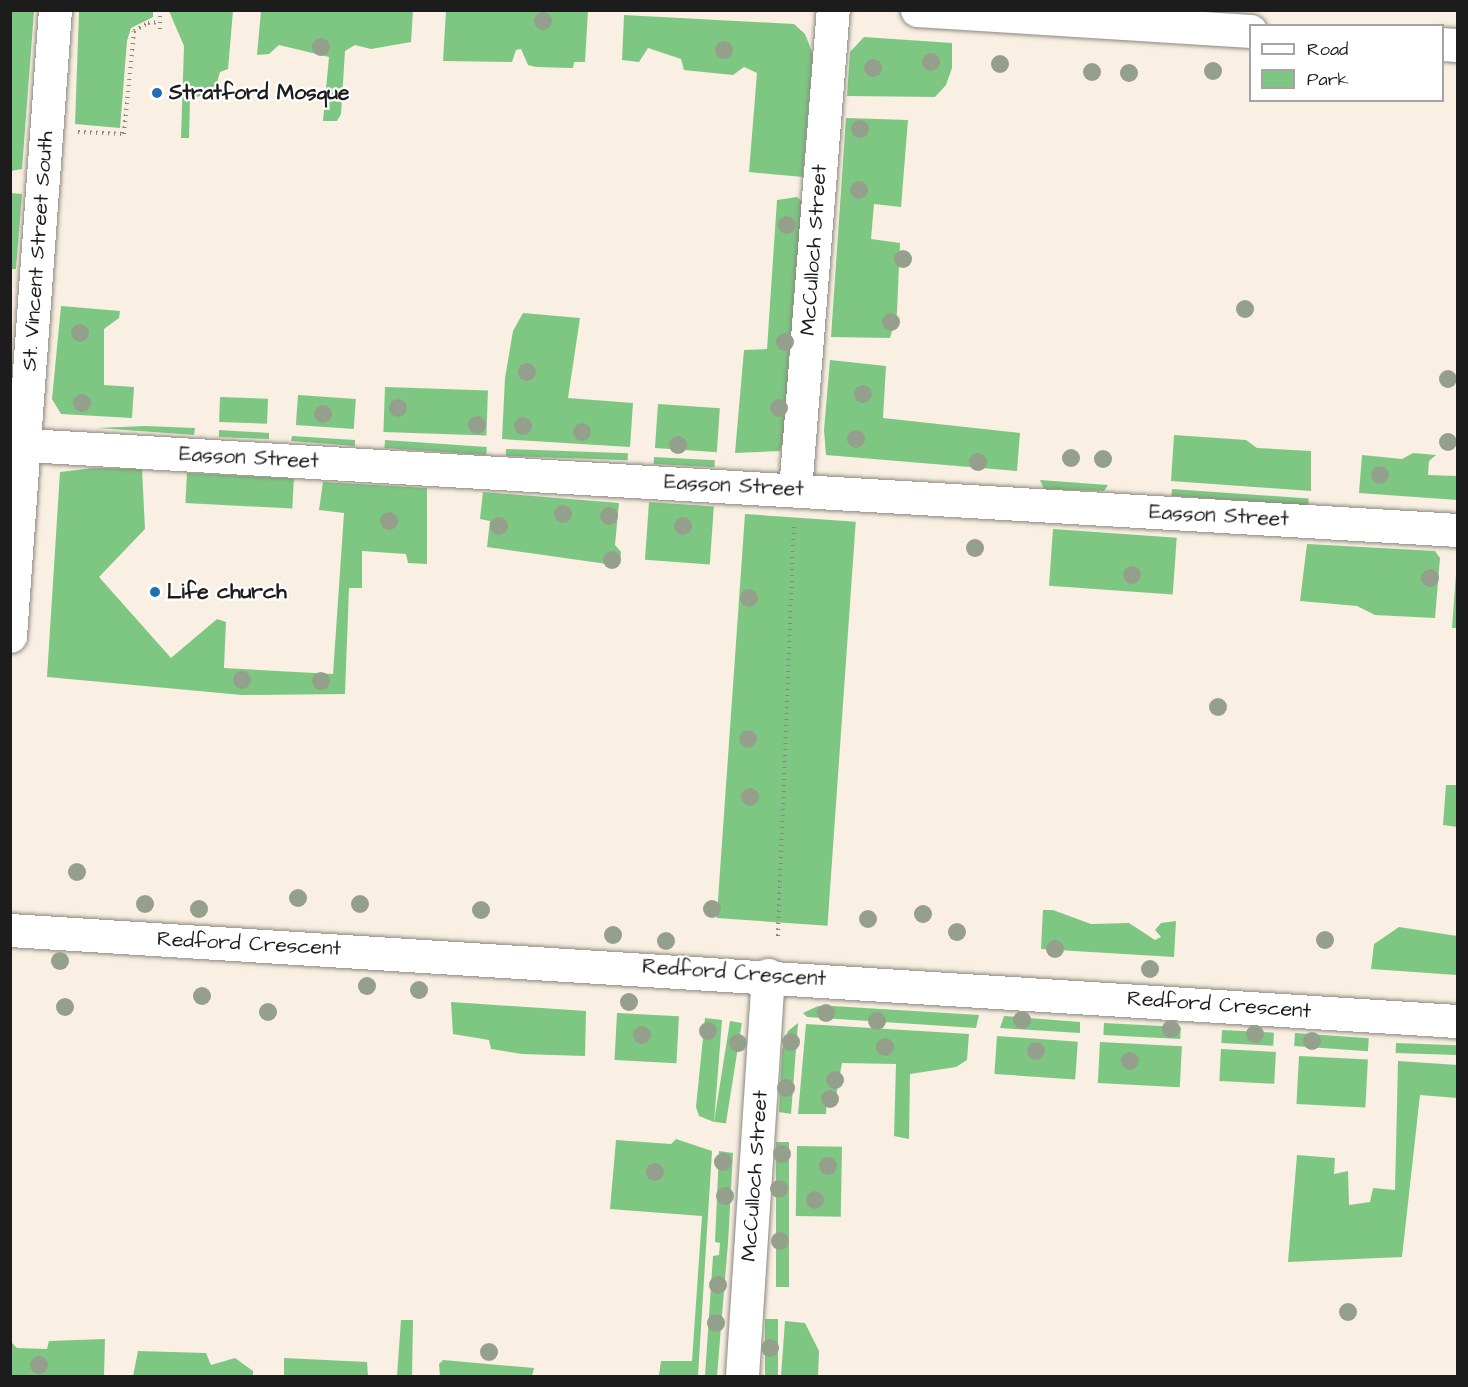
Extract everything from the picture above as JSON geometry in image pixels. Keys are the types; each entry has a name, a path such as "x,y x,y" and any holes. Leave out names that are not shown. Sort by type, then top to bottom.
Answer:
{"street":[{"name":"St. Vincent Street South","path":"10,636 17,444 55,10"},
{"name":"McCulloch Street","path":"795,489 832,10"},
{"path":"917,10 1249,31"},
{"name":"Easson Street","path":"17,444 1458,530"},
{"name":"Redford Crescent","path":"10,930 768,975 1458,1021"},
{"name":"McCulloch Street","path":"742,1377 768,975"}],"path":[{"path":"160,10 160,29"},
{"path":"65,131 124,134 134,31 148,23 160,22"},
{"path":"778,936 795,489"}],"green space":[{"path":"10,11 34,11 22,169 11,171"},
{"path":"79,11 153,11 153,17 131,28 127,41 120,128 75,124"},
{"path":"169,11 233,11 228,69 220,72 215,90 190,100 189,138 181,138 184,46"},
{"path":"261,11 413,11 411,42 371,49 355,45 345,51 341,114 337,121 323,121 329,57 279,45 269,54 257,55"},
{"path":"446,11 588,11 585,62 574,62 573,68 536,67 528,65 521,49 516,50 512,62 443,61"},
{"path":"624,15 794,24 805,34 813,54 803,177 749,172 757,73 744,67 733,75 684,70 681,59 648,48 639,62 622,60"},
{"path":"864,37 952,43 952,68 946,85 935,97 847,96 850,52"},
{"path":"846,118 908,120 901,207 874,204 871,239 900,243 897,313 890,338 831,337"},
{"path":"11,193 22,194 16,269 11,269"},
{"path":"797,197 804,203 785,436 780,451 735,453 744,350 767,349 777,200"},
{"path":"61,306 120,311 119,318 104,329 104,385 134,387 132,418 61,414 52,399"},
{"path":"523,313 580,318 568,398 633,403 630,447 502,439 505,378 513,331"},
{"path":"830,360 886,366 883,418 1020,433 1017,471 826,455 824,430"},
{"path":"385,387 488,391 486,436 383,432"},
{"path":"298,395 356,399 354,429 296,425"},
{"path":"220,397 268,399 267,424 219,422"},
{"path":"658,404 720,408 717,452 655,448"},
{"path":"145,426 195,428 194,435 98,428"},
{"path":"219,430 269,433 269,439 219,437"},
{"path":"1174,435 1246,440 1257,448 1311,451 1311,491 1171,481"},
{"path":"292,436 355,440 355,446 291,441"},
{"path":"385,440 487,447 486,455 384,448"},
{"path":"506,449 628,453 628,460 506,456"},
{"path":"1413,453 1436,455 1429,461 1428,475 1457,476 1457,500 1359,493 1362,455 1402,459"},
{"path":"654,457 715,460 715,467 654,464"},
{"path":"93,468 142,469 145,529 99,577 171,658 217,619 226,622 224,668 333,674 344,513 319,510 323,482 427,488 427,564 408,563 406,554 362,551 362,588 349,588 345,694 242,695 47,677 60,472"},
{"path":"187,473 294,479 292,509 185,503"},
{"path":"1040,480 1108,485 1104,491 1044,489"},
{"path":"1172,489 1309,499 1308,506 1172,496"},
{"path":"483,492 619,503 615,545 621,552 620,561 614,565 487,547 490,521 480,519"},
{"path":"649,502 714,507 710,564 645,560"},
{"path":"745,514 856,522 827,926 717,918"},
{"path":"1053,529 1177,538 1173,595 1049,586"},
{"path":"1307,544 1435,551 1440,558 1435,618 1375,615 1357,606 1300,601"},
{"path":"1457,561 1457,628 1452,628"},
{"path":"1446,785 1457,785 1457,827 1443,825"},
{"path":"1043,910 1053,910 1091,924 1129,923 1155,940 1161,937 1155,930 1161,923 1176,921 1174,957 1041,949"},
{"path":"1399,927 1457,936 1457,975 1371,969 1374,944"},
{"path":"451,1002 586,1011 585,1056 522,1054 491,1049 489,1040 453,1034"},
{"path":"818,1006 979,1015 976,1028 807,1017 803,1013"},
{"path":"617,1013 679,1016 676,1063 615,1060"},
{"path":"1004,1016 1080,1022 1080,1033 1000,1028"},
{"path":"705,1018 722,1020 714,1122 699,1116 696,1107"},
{"path":"730,1021 742,1023 726,1124 714,1122"},
{"path":"798,1023 791,1114 779,1112 782,1050 788,1031"},
{"path":"1104,1023 1181,1027 1180,1039 1103,1035"},
{"path":"806,1024 969,1034 967,1060 956,1067 910,1074 909,1139 894,1136 896,1064 842,1063 836,1096 827,1098 826,1114 798,1114"},
{"path":"1222,1030 1274,1033 1273,1046 1221,1043"},
{"path":"1295,1033 1369,1038 1368,1051 1294,1046"},
{"path":"997,1036 1078,1042 1075,1080 994,1074"},
{"path":"1100,1042 1182,1046 1180,1087 1098,1083"},
{"path":"1396,1043 1457,1045 1457,1055 1396,1053"},
{"path":"1221,1049 1276,1052 1274,1084 1219,1081"},
{"path":"1299,1056 1368,1060 1365,1108 1296,1104"},
{"path":"1398,1061 1458,1065 1457,1098 1420,1095 1402,1257 1288,1262 1297,1155 1335,1158 1334,1174 1348,1171 1349,1205 1370,1202 1373,1188 1395,1190"},
{"path":"676,1139 712,1151 698,1376 651,1376 659,1375 661,1361 692,1361 702,1216 610,1209 616,1140 671,1144"},
{"path":"776,1142 789,1142 789,1287 776,1287"},
{"path":"797,1146 842,1147 841,1217 796,1216"},
{"path":"719,1151 733,1153 728,1243 717,1376 705,1376 713,1256 719,1255 720,1243 715,1242"},
{"path":"765,1319 778,1319 778,1376 765,1376"},
{"path":"401,1320 413,1320 412,1376 397,1376"},
{"path":"785,1321 805,1323 819,1351 818,1376 781,1376"},
{"path":"105,1339 104,1376 11,1376 11,1342 17,1348 47,1349 49,1341"},
{"path":"138,1351 206,1353 211,1365 235,1358 253,1371 253,1376 133,1376"},
{"path":"284,1358 367,1362 368,1376 284,1376"},
{"path":"443,1360 534,1368 532,1376 440,1376 439,1364"}],"place":[{"name":"Stratford Mosque","path":"157,93"},
{"name":"Life church","path":"155,592"}]}
